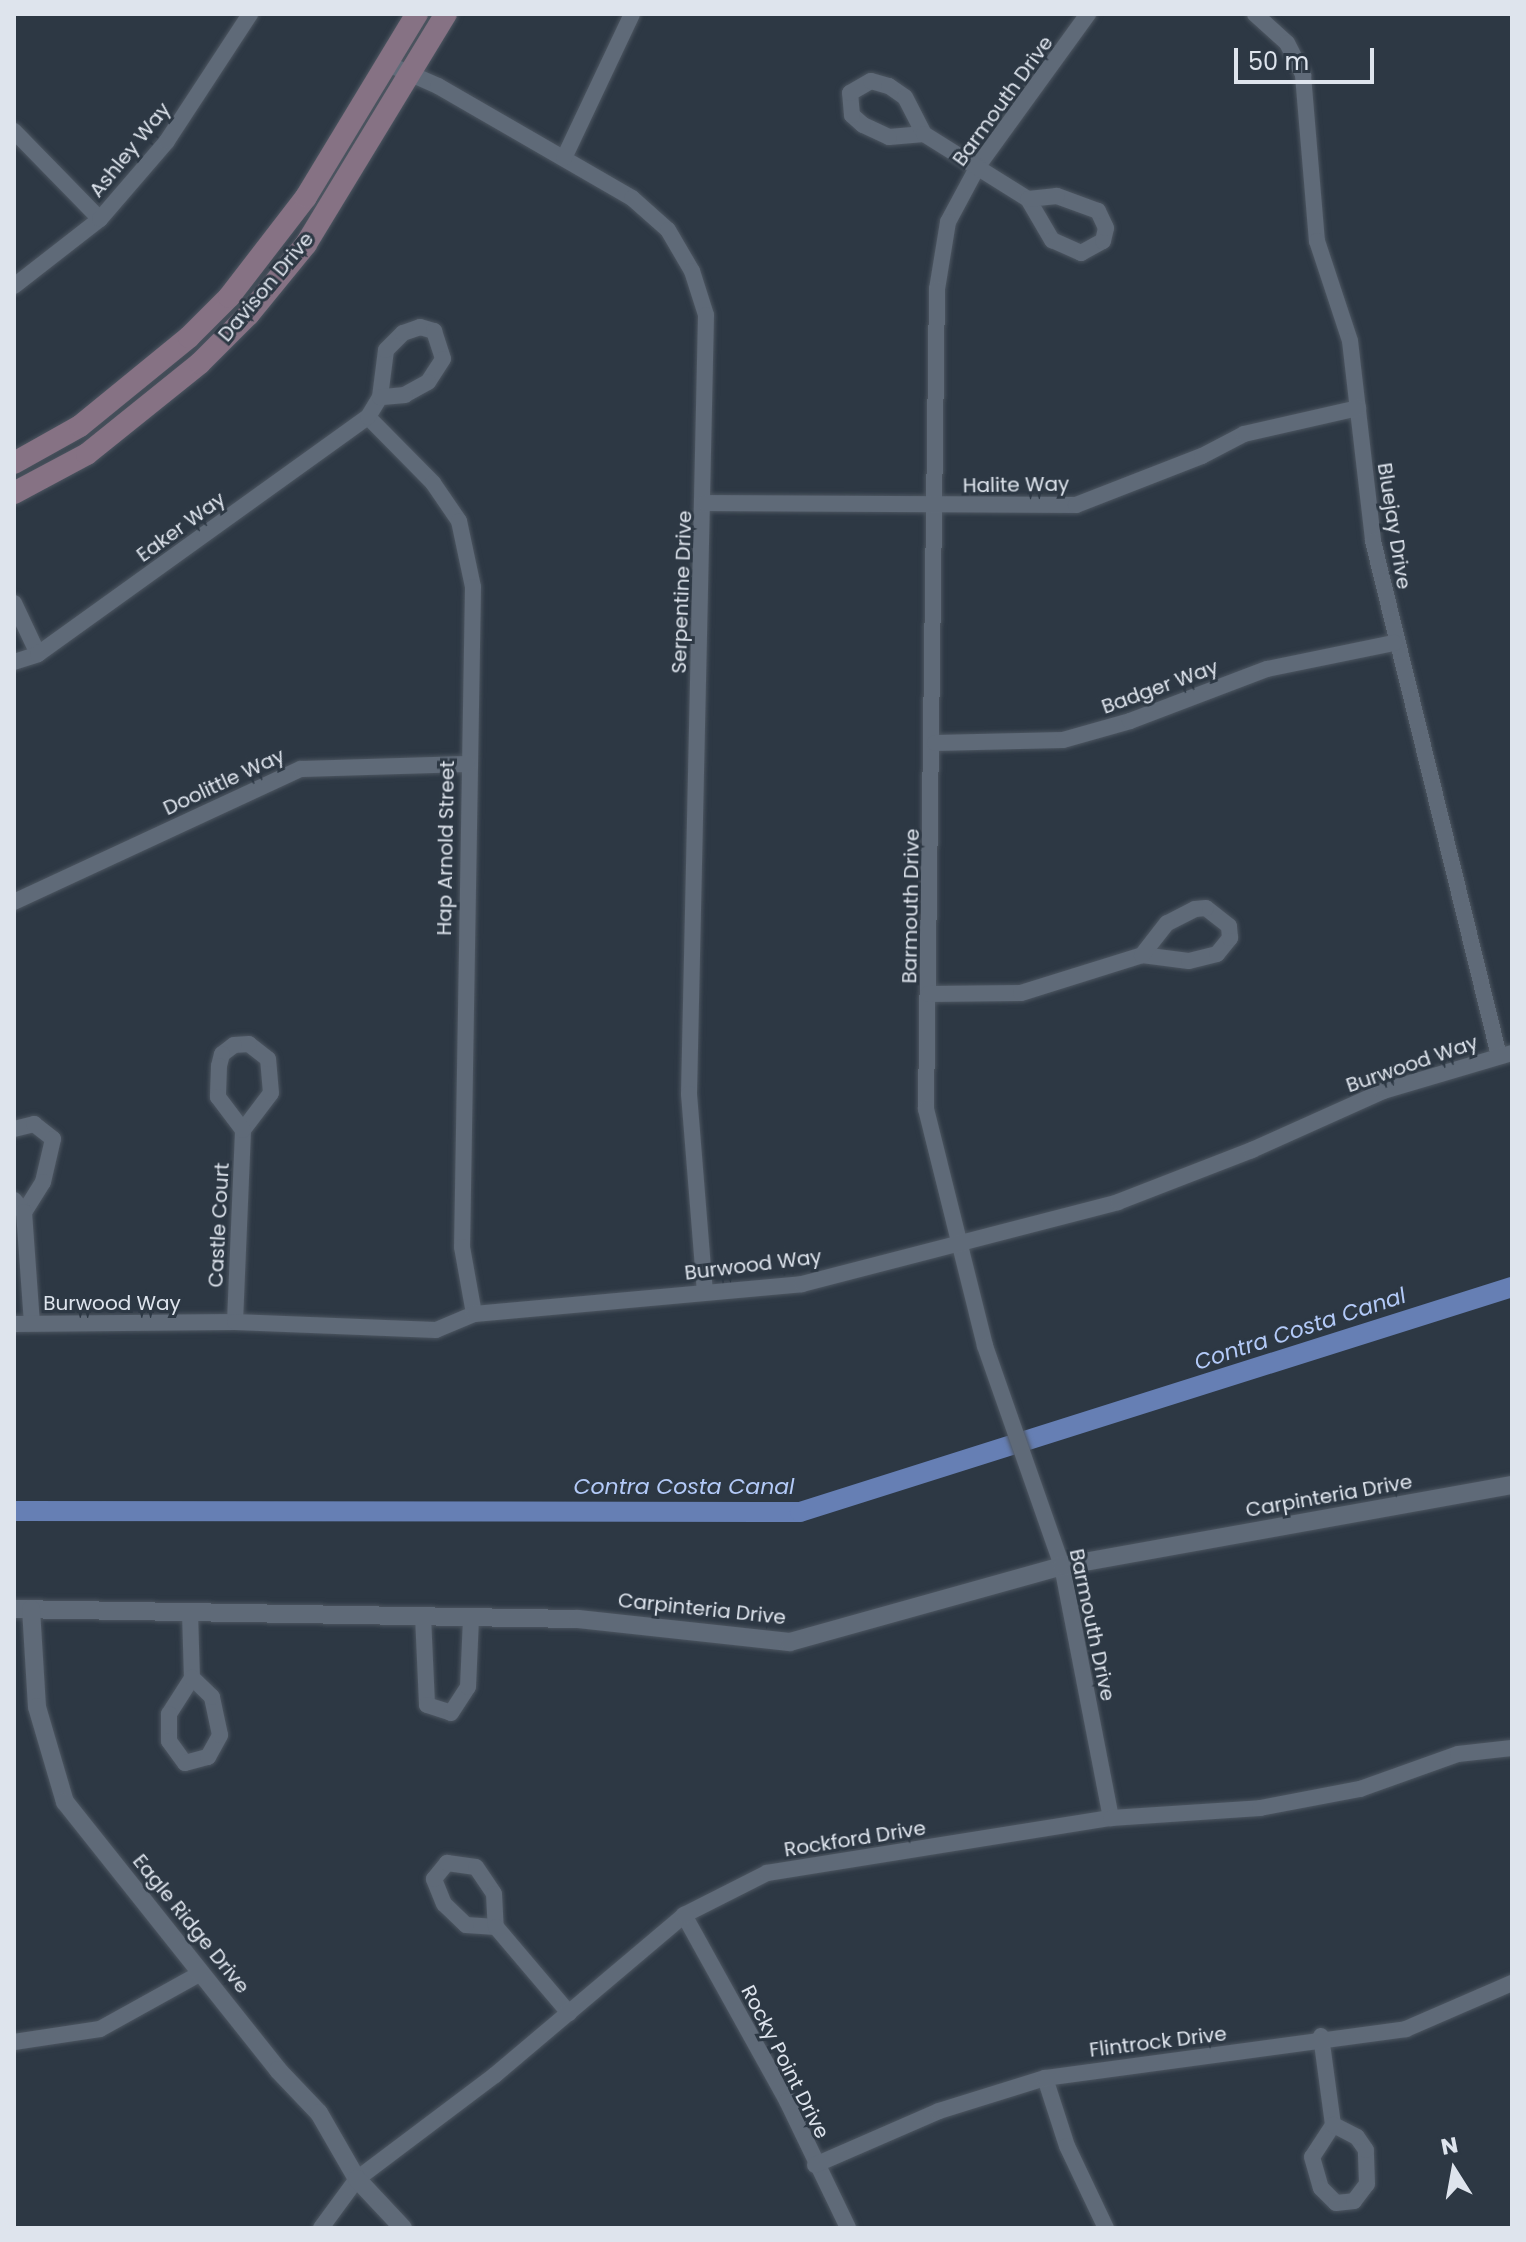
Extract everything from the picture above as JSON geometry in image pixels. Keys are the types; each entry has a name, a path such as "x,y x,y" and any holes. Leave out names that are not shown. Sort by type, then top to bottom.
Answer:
{"main road":[{"name":"Davison Drive","path":"14,463 80,426 229,297 306,197 417,14"},
{"name":"Davison Drive","path":"14,493 87,454 200,363 249,314 306,244 446,14"}],"street":[{"name":"Ashley Way","path":"14,286 100,219 167,141 250,14"},
{"path":"564,158 632,14"},
{"name":"Barmouth Drive","path":"1088,14 978,166 948,222 937,289 935,743 926,1109 985,1346 1005,1395 1030,1482 1062,1566 1111,1818"},
{"name":"Bluejay Drive","path":"1255,14 1287,43 1303,75 1317,241 1350,341 1373,541 1394,643 1506,1054"},
{"name":"Serpentine Drive","path":"388,64 413,72 632,198 668,230 692,271 706,315 705,503 689,1094 705,1291"},
{"path":"924,134 889,137 863,125 852,115 850,93 871,81 889,86 905,97 924,134 1028,199 1044,230 1067,249 1081,253 1103,241 1106,228 1098,211 1057,196 1028,199"},
{"path":"14,131 100,219"},
{"path":"368,417 380,397 386,350 403,333 420,327 434,331 443,359 428,382 405,395 380,397"},
{"name":"Halite Way","path":"705,503 936,507 1076,505 1175,467 1244,434 1358,408"},
{"name":"Eaker Way","path":"14,662 38,654 368,417"},
{"name":"Hap Arnold Street","path":"368,417 433,483 459,521 473,587 467,764 462,1247 474,1314"},
{"path":"14,603 38,654"},
{"name":"Badger Way","path":"935,743 1063,740 1130,721 1267,669 1394,643"},
{"name":"Doolittle Way","path":"14,902 301,769 467,764"},
{"path":"928,994 1021,993 1142,955 1189,961 1217,954 1230,938 1229,926 1206,908 1195,909 1167,923 1142,955"},
{"path":"249,1044 268,1059 271,1093 243,1130 218,1097 219,1066 222,1054 234,1045 249,1044"},
{"name":"Burwood Way","path":"14,1324 235,1322 436,1330 474,1314 802,1284 1118,1202 1252,1150 1383,1091 1506,1054"},
{"path":"14,1129 34,1124 53,1139 43,1182 19,1206 32,1323"},
{"name":"Castle Court","path":"235,1322 243,1130"},
{"name":"Carpinteria Drive","path":"23,1609 578,1619 790,1642 1062,1566 1512,1485"},
{"name":"Eagle Ridge Drive","path":"23,1609 37,1707 65,1802 201,1973 319,2113 357,2179 403,2228"},
{"path":"190,1612 192,1678 169,1714 169,1741 185,1763 208,1757 220,1735 212,1697 192,1678"},
{"path":"423,1616 427,1705 451,1713 468,1687 471,1617"},
{"name":"Rockford Drive","path":"321,2228 357,2179 569,2013 684,1915 767,1873 1111,1818 1260,1808 1360,1789 1458,1754 1512,1748"},
{"path":"496,1927 466,1925 444,1904 434,1879 447,1863 476,1867 494,1894 496,1927 569,2013"},
{"name":"Rocky Point Drive","path":"684,1915 787,2101 815,2165 848,2228"},
{"path":"14,2042 100,2029 201,1973"},
{"name":"Flintrock Drive","path":"815,2165 939,2111 1045,2078 1226,2055 1321,2036 1406,2029 1512,1983"},
{"path":"1321,2036 1333,2125 1312,2157 1321,2188 1336,2203 1354,2201 1367,2184 1366,2150 1357,2137 1333,2125"},
{"path":"1045,2078 1067,2146 1106,2228"}],"waterway":[{"name":"Contra Costa Canal","path":"14,1511 800,1512 1512,1287"}]}
